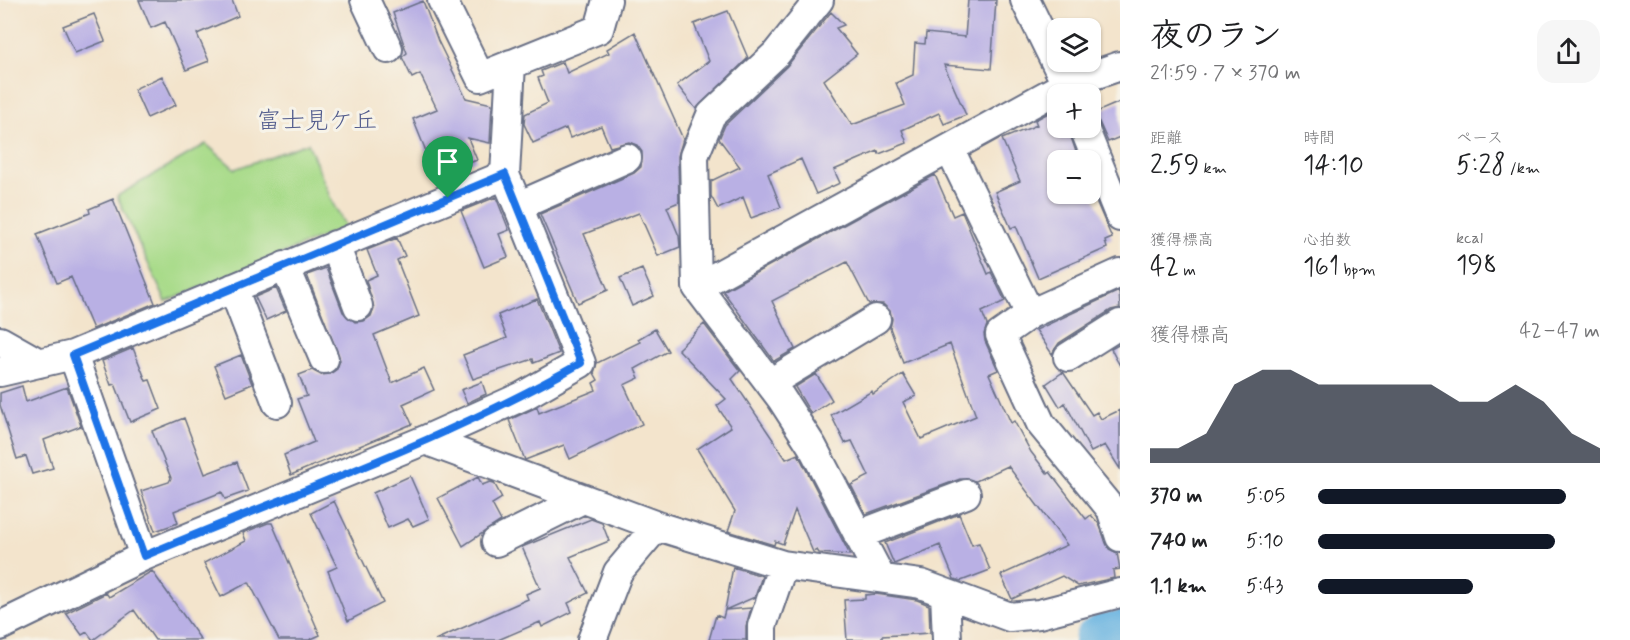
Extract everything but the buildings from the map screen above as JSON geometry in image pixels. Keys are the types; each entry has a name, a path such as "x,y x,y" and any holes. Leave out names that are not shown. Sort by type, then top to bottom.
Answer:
{"street":[{"path":"442,0 480,77 599,29 607,0"},
{"path":"819,0 776,54 711,115 694,156 697,287 770,383 812,447 881,578"},
{"path":"1025,0 1067,84"},
{"path":"370,2 388,49"},
{"path":"0,627 144,556 425,440 523,396 581,363 505,174 511,64"},
{"path":"1080,84 1120,66"},
{"path":"697,287 1047,100"},
{"path":"1088,138 1120,217"},
{"path":"950,150 1030,314"},
{"path":"518,206 627,158"},
{"path":"0,372 73,355 505,174"},
{"path":"335,245 358,306"},
{"path":"285,266 324,359"},
{"path":"1120,273 1030,314 1000,335 1041,424 1111,509 1120,537"},
{"path":"232,288 277,403"},
{"path":"770,383 876,319"},
{"path":"1068,357 1120,324"},
{"path":"0,341 39,363"},
{"path":"73,355 144,556"},
{"path":"425,440 657,526 783,565 921,584 1010,617 1039,614 1120,593"},
{"path":"858,535 966,494"},
{"path":"496,542 583,499"},
{"path":"592,640 618,572 657,526"},
{"path":"762,640 762,626 783,565"},
{"path":"945,593 947,640"}],"green space":[{"path":"308,143 332,202 346,227 166,302 117,196 206,144 235,169"}],"waterway":[{"path":"1096,640 1104,635 1120,632"}],"district":[{"name":"富士見ケ丘","path":"317,121"}],"route":[{"path":"505,174 581,363 523,396 425,440 144,556 73,355 448,198 505,174"}]}
